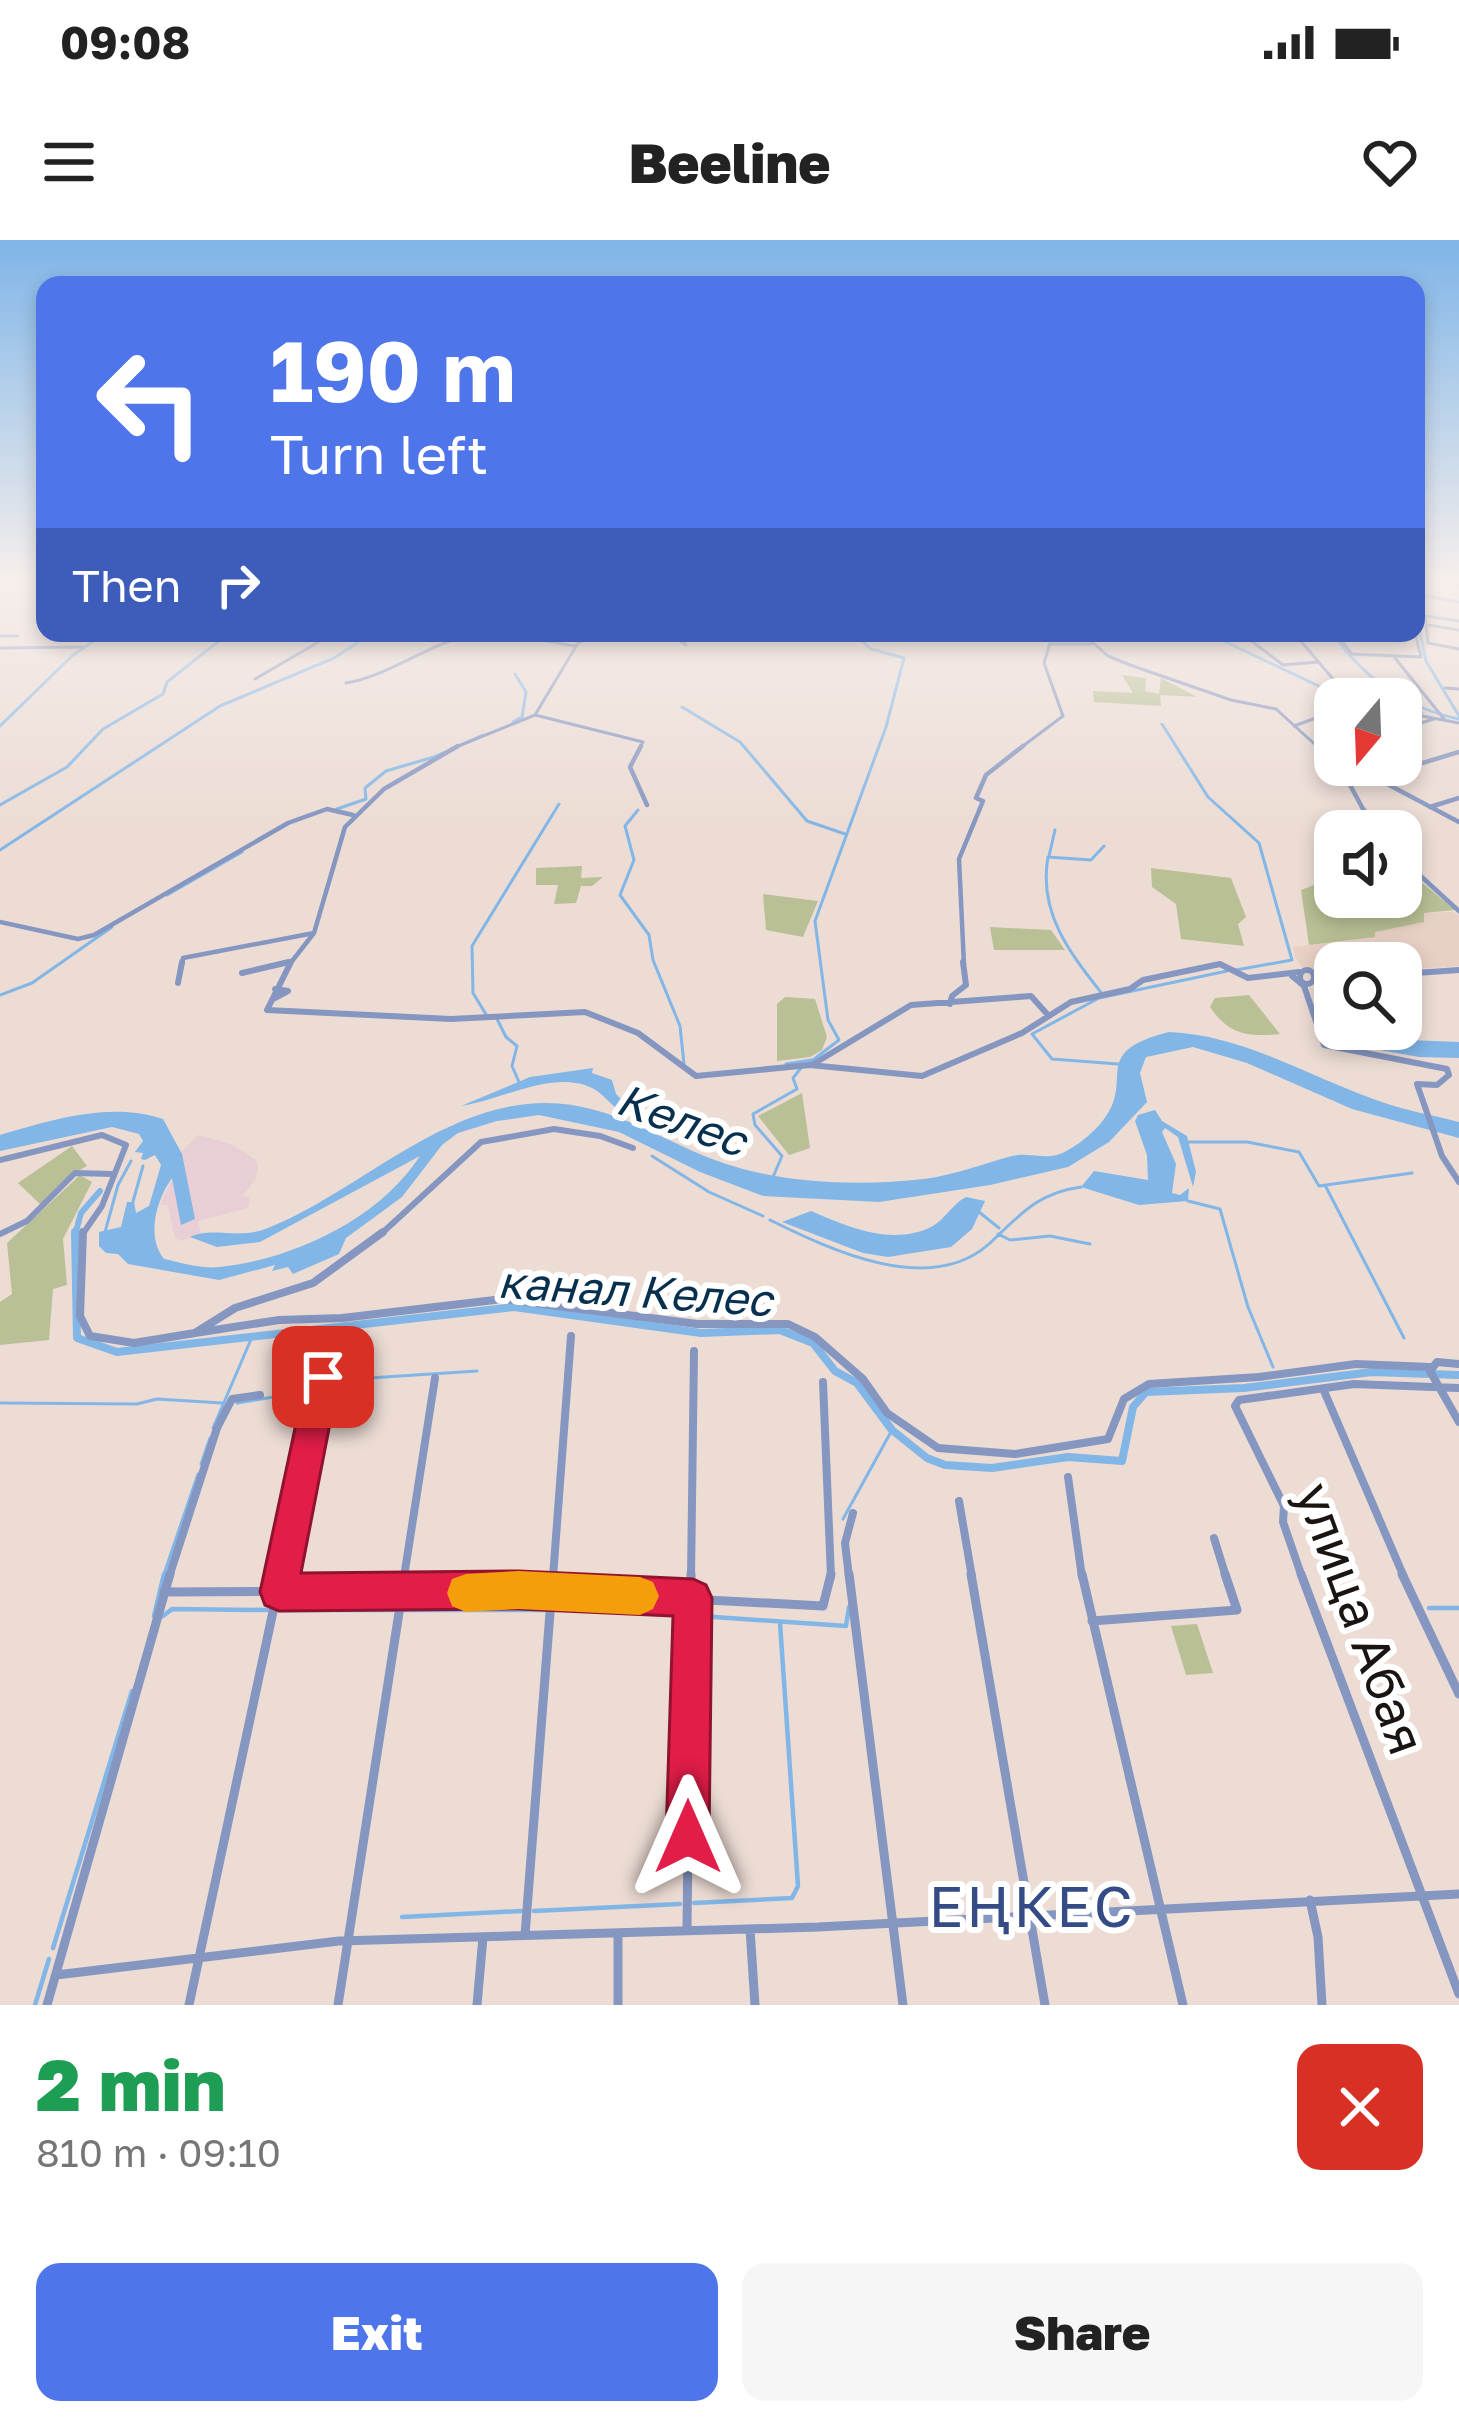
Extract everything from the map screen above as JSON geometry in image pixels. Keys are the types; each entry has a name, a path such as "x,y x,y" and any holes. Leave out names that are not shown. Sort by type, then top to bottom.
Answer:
{"street":[{"path":"255,679 289,659"},
{"path":"346,683 369,681 410,659"},
{"path":"573,659 546,690 535,715 505,733 465,744 409,770 345,827 314,933 274,989 267,1010 296,1015 387,1013 451,1018 585,1012 638,1033 696,1076 810,1065 922,1076 982,1052 1071,1002 1130,989 1143,980 1220,964 1248,979 1289,974 1314,978"},
{"path":"950,1004 952,996 966,985 958,911 959,860 982,801 976,798 986,776 1063,716 1046,659"},
{"path":"1121,659 1231,700 1276,710 1314,744"},
{"path":"1276,659 1283,665 1318,662"},
{"path":"1316,659 1332,678"},
{"path":"1397,659 1441,719"},
{"path":"1445,688 1459,689"},
{"path":"535,715 643,742 629,767 647,805"},
{"path":"1422,716 1459,723"},
{"path":"1294,726 1314,719"},
{"path":"1422,724 1441,719"},
{"path":"1422,763 1459,752"},
{"path":"1392,786 1459,822"},
{"path":"1430,807 1459,798"},
{"path":"0,922 78,939 94,935 288,823 327,809 357,815"},
{"path":"1422,877 1459,911"},
{"path":"178,983 183,958 314,933"},
{"path":"242,973 294,960"},
{"path":"1422,973 1459,970"},
{"path":"1299,976 1308,972 1314,976"},
{"path":"1299,976 1324,1046 1448,1070 1449,1076 1437,1085 1417,1084 1438,1144 1459,1182"},
{"path":"1306,992 1314,982"},
{"path":"271,999 288,991 274,989"},
{"path":"810,1065 911,1005 1031,996 1048,1016"},
{"path":"195,1333 235,1308 313,1283 339,1267 371,1244 482,1142 554,1129 600,1136 633,1148"},
{"path":"0,1160 111,1136 126,1145 102,1206 82,1234 83,1330 125,1344 279,1320 342,1318 503,1299 698,1324 795,1324 863,1379 887,1413 916,1437 952,1452 999,1454 1108,1439 1124,1399 1149,1384 1356,1364 1433,1377 1459,1388"},
{"path":"0,1234 34,1214 75,1172 112,1174"},
{"path":"525,1935 571,1336"},
{"path":"687,1931 694,1351"},
{"path":"1459,1364 1437,1362 1433,1377 1459,1422"},
{"path":"189,2005 323,1377"},
{"path":"1433,1377 1324,1391 1459,1694"},
{"path":"338,2005 436,1378"},
{"path":"164,1592 554,1591 826,1604 832,1585 832,1525 823,1382"},
{"name":"улица Абая","path":"1324,1391 1239,1400 1235,1406 1284,1506 1282,1522 1459,1994"},
{"path":"47,2005 164,1592 226,1406 232,1399 260,1395"},
{"path":"1068,1477 1092,1621 1183,2005"},
{"path":"959,1501 1045,2005"},
{"path":"853,1513 847,1526 849,1574 903,2005"},
{"path":"832,1525 847,1526"},
{"path":"1092,1621 1238,1610 1214,1538"},
{"path":"56,1975 271,1946 893,1924 1459,1894"},
{"path":"1310,1900 1318,1936 1322,2005"},
{"path":"750,1929 755,2005"},
{"path":"619,1934 619,2005"},
{"path":"477,2005 482,1937"}],"shaded area":[{"path":"1424,913 1459,916 1459,966 1422,969 1422,942 1334,942 1375,937 1374,932 1423,922"},
{"path":"1314,944 1314,969 1302,967 1293,947"},
{"path":"198,1135 231,1144 256,1160 258,1167 255,1180 242,1196 250,1197 248,1208 198,1221 201,1233 182,1241 175,1238 168,1205 160,1205 173,1177 181,1224 194,1219 181,1152"}],"green space":[{"path":"1122,675 1146,678 1145,691 1159,694 1161,678 1197,697 1160,695 1161,706 1094,702 1093,691 1133,693"},
{"path":"582,866 581,878 603,877 592,886 581,886 576,903 554,904 558,885 536,885 536,868"},
{"path":"1151,868 1231,878 1246,917 1238,924 1244,946 1181,939 1176,904 1152,887"},
{"path":"1422,882 1455,910 1424,913 1424,922 1375,932 1375,937 1309,945 1301,890 1314,885 1314,918 1422,918"},
{"path":"763,894 818,901 803,937 766,930"},
{"path":"990,927 1051,930 1065,950 994,950"},
{"path":"1249,995 1280,1034 1240,1032 1210,1007 1215,998"},
{"path":"785,997 815,999 827,1037 822,1050 810,1057 777,1061 777,1004"},
{"path":"802,1093 810,1148 789,1155 758,1116"},
{"path":"72,1146 87,1166 67,1177 41,1205 18,1183"},
{"path":"80,1175 92,1182 63,1239 67,1285 53,1289 49,1340 0,1345 0,1302 12,1294 7,1243"},
{"path":"1197,1624 1213,1673 1186,1675 1171,1626"}],"water":[{"name":"Келес","path":"1169,1032 1249,1049 1376,1100 1459,1122 1459,1138 1352,1109 1247,1063 1193,1047 1146,1057 1140,1073 1147,1102 1109,1142 1068,1167 879,1202 763,1196 700,1172 619,1132 539,1115 458,1133 442,1145 402,1197 346,1238 339,1254 293,1274 288,1267 272,1271 275,1265 219,1280 128,1264 99,1246 99,1232 121,1227 127,1202 134,1202 136,1213 149,1206 161,1165 155,1155 145,1160 143,1153 135,1152 143,1141 139,1134 112,1127 0,1151 0,1135 60,1119 123,1112 163,1119 182,1154 195,1219 181,1225 172,1178 155,1218 155,1240 164,1259 220,1267 277,1255 332,1232 382,1199 420,1156 260,1242 217,1247 190,1237 268,1228 437,1133 508,1107 546,1103 594,1110 726,1164 824,1182 924,1179 1018,1155 1057,1155 1081,1142 1101,1123 1111,1108 1121,1059 1129,1049"},
{"path":"1422,1041 1459,1042 1459,1058 1380,1050 1422,1050"},
{"path":"593,1068 592,1073 612,1080 616,1094 630,1108 616,1108 579,1083 562,1082 461,1106 530,1077"},
{"path":"1155,1110 1162,1121 1187,1136 1196,1172 1193,1187 1178,1137 1165,1128 1162,1132 1176,1164 1172,1193 1180,1195 1189,1188 1188,1201 1139,1205 1081,1187 1094,1171 1148,1180 1147,1155 1135,1121 1138,1115"},
{"path":"966,1197 985,1201 972,1229 951,1247 888,1257 863,1253 782,1222 811,1211 855,1228 901,1235 931,1227"}],"waterway":[{"path":"0,726 69,659"},
{"path":"0,805 67,767 103,729 163,694 167,682 196,659"},
{"path":"0,850 220,706 331,659"},
{"path":"809,1063 839,1040 828,1020 815,921 886,727 904,659"},
{"path":"1263,659 1314,684"},
{"path":"1354,659 1404,699 1459,719"},
{"path":"1426,659 1459,716"},
{"path":"513,722 522,717 526,692 515,674"},
{"path":"682,707 740,742 807,821 845,834"},
{"path":"1162,724 1208,797 1259,843 1292,960 1236,970"},
{"path":"337,809 366,799 365,788 386,771 483,735"},
{"path":"487,1016 473,993 472,946 559,804"},
{"path":"638,810 625,826 634,860 620,895 649,935 653,960 680,1026 684,1064"},
{"path":"1049,856 1055,830"},
{"path":"1103,995 1059,931 1046,877 1048,857 1091,860 1104,846"},
{"path":"167,895 242,852"},
{"path":"0,995 32,983 112,927"},
{"path":"1118,1064 1052,1059 1032,1034 1099,998 1227,971"},
{"path":"496,1017 506,1037 517,1046 512,1066 519,1082"},
{"path":"786,1064 812,1060"},
{"path":"773,1177 782,1156 755,1125 753,1114 797,1089 793,1078 801,1068"},
{"path":"1189,1142 1247,1142 1299,1152 1319,1186 1412,1173"},
{"path":"652,1156 709,1192 763,1216"},
{"path":"105,1232 118,1185 131,1161"},
{"path":"132,1205 143,1166"},
{"path":"999,1235 1041,1200 1081,1187"},
{"path":"1326,1187 1404,1338"},
{"name":"канал Келес","path":"75,1235 81,1213 100,1191"},
{"path":"1188,1201 1220,1209 1248,1307 1273,1367"},
{"path":"979,1212 999,1228"},
{"path":"770,1220 850,1255 909,1268 938,1267 965,1259 999,1235"},
{"name":"канал Келес","path":"75,1235 77,1338 117,1352 514,1307 701,1333 780,1330 813,1343 835,1371 857,1383 892,1430 927,1458 945,1465 992,1468 1068,1457 1122,1461 1133,1407 1146,1392 1244,1388 1372,1372 1459,1375"},
{"path":"999,1235 1010,1240 1050,1236 1090,1244"},
{"path":"213,1428 252,1337"},
{"path":"326,1387 369,1378 477,1371"},
{"path":"237,1403 316,1390"},
{"path":"0,1403 137,1404 157,1399 222,1403"},
{"path":"843,1519 892,1430"},
{"path":"201,1464 210,1438"},
{"path":"164,1574 198,1474"},
{"path":"154,1616 164,1574"},
{"path":"700,1616 846,1626 849,1607"},
{"path":"1429,1608 1459,1608"},
{"path":"163,1616 172,1609 267,1610"},
{"path":"559,1609 688,1613"},
{"path":"277,1610 393,1610"},
{"path":"403,1610 547,1610"},
{"path":"694,1903 792,1898 798,1886 780,1623"},
{"path":"53,1948 132,1691"},
{"path":"534,1911 680,1904"},
{"path":"402,1917 521,1911"},
{"path":"35,2005 49,1959"}],"slow traffic":[{"path":"466,1593 519,1590 640,1596"}],"district":[{"name":"ЕҢКЕС","path":"1032,1905"}],"route":[{"path":"323,1377 279,1592 519,1590 693,1598 688,1837"}]}
